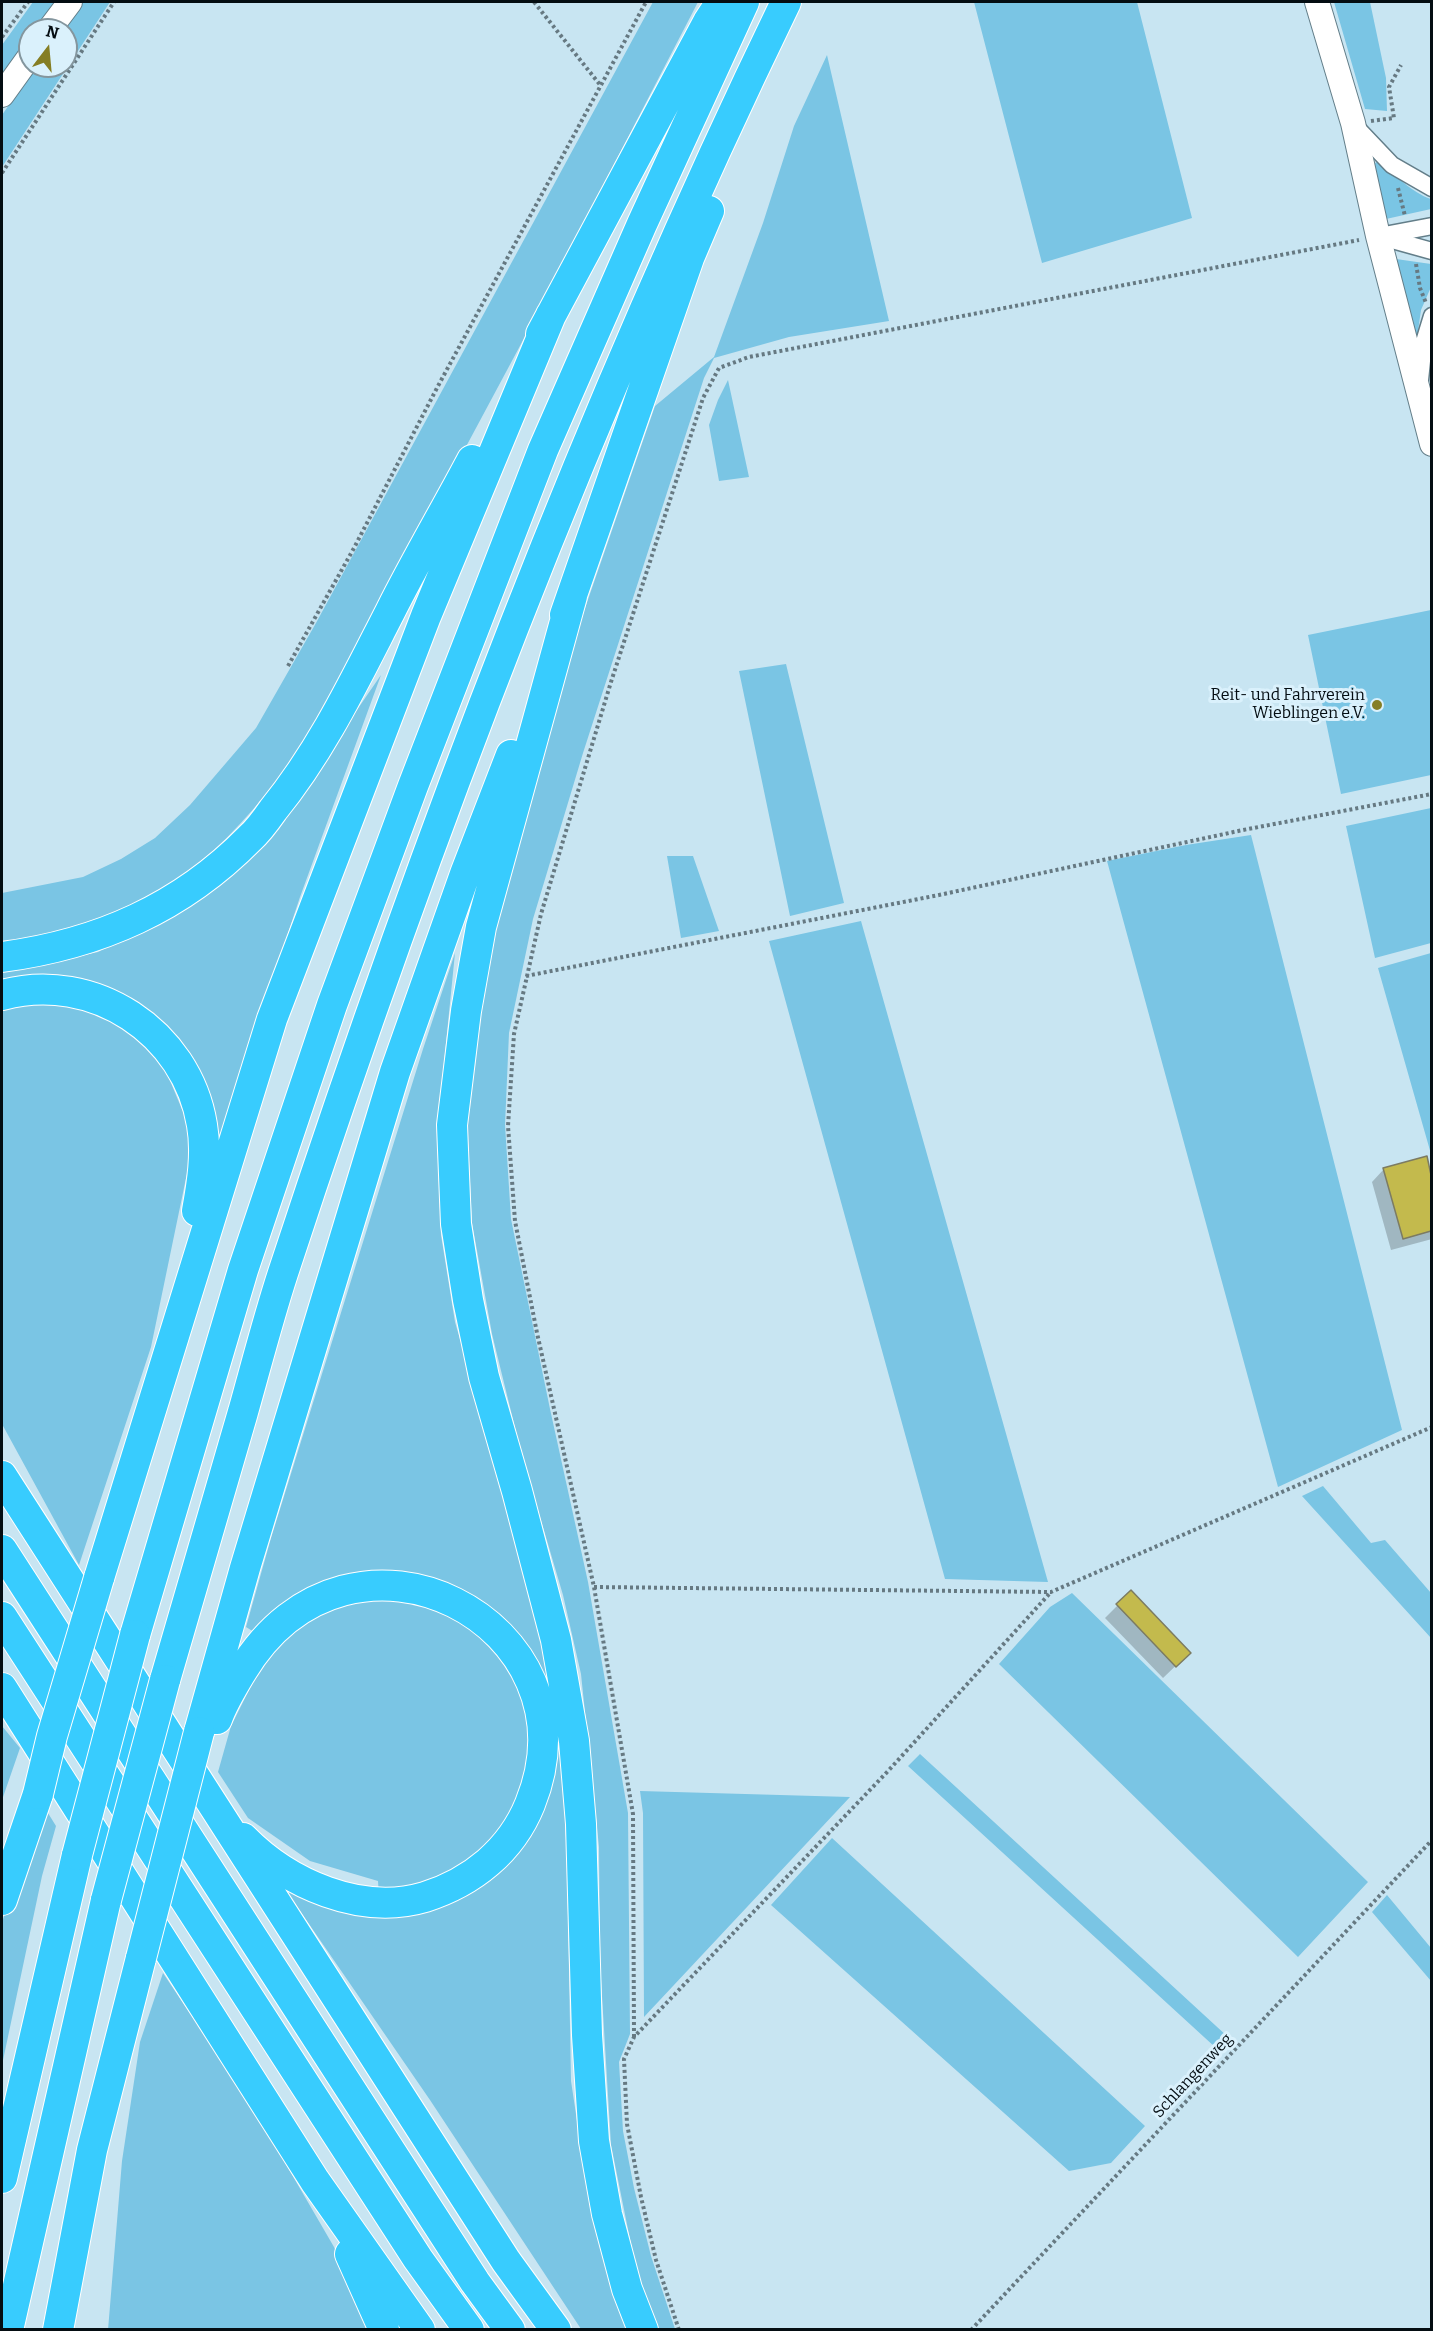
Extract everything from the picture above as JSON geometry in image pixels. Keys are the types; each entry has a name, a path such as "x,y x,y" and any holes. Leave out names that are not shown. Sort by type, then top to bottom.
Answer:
{"highway":[{"path":"2,957 65,944 113,930 164,906 209,874 251,838 291,788 339,712 401,589 708,22 721,2"},
{"path":"2,2178 77,1855 135,1635 243,1270 332,1005 413,786 543,450 642,224 744,2"},
{"path":"8,2330 106,1900 165,1680 282,1277 367,1028 467,750 593,432 670,248 786,2"},
{"path":"58,2330 92,2150 185,1789 203,1739 244,1568 395,1072 465,874 572,596 689,258 735,147 750,76"},
{"path":"2,1900 35,1788 44,1738 99,1578 272,1019 426,616 550,315"},
{"path":"572,596 481,927 466,1011 452,1125 456,1213 468,1300 484,1377 556,1640 574,1741 581,1824 587,2035 594,2141 607,2214 627,2289 643,2330"},
{"path":"2,995 34,989 58,990 104,1001 145,1025 162,1041 189,1080 202,1126 204,1149 199,1203 177,1323"},
{"path":"2,1476 506,2261 556,2330"},
{"path":"2,1550 468,2272 510,2330"},
{"path":"203,1739 258,1646 273,1629 301,1608 333,1593 356,1587 379,1585 425,1590 458,1604 487,1623 503,1640 523,1668 537,1701 541,1723 543,1746 535,1792 514,1834 500,1852 473,1875 442,1891 420,1898 397,1902 373,1902 328,1892 306,1883 265,1857 216,1811"},
{"path":"2,1617 418,2259 469,2330"},
{"path":"2,1688 44,1738 315,2181 420,2330"},
{"path":"2,1705 44,1738"},
{"path":"2,1839 35,1788"},
{"path":"80,2330 92,2150"},
{"path":"315,2181 384,2330"}],"main road":[{"path":"58,18 70,2"},
{"path":"1317,2 1353,123 1378,236 1431,444"},
{"path":"2,95 18,73"}],"street":[{"path":"1353,123 1392,165 1431,188"},
{"path":"1378,236 1431,226"},
{"path":"1378,236 1431,251"},
{"path":"1418,396 1424,342 1431,316"}],"path":[{"path":"2,37 28,2"},
{"path":"2,173 114,2"},
{"path":"534,2 601,86"},
{"path":"288,666 354,548 438,386 646,2"},
{"path":"1353,123 1394,118 1389,87 1401,65"},
{"path":"1392,165 1409,230"},
{"path":"634,2037 633,1814 594,1587 537,1333 515,1221 508,1126 514,1034 541,914 611,682 703,398 719,368 749,357 1378,236"},
{"path":"1413,247 1420,288 1431,311"},
{"path":"526,976 939,895 1243,830 1431,794"},
{"path":"594,1587 1051,1592 1431,1427"},
{"path":"679,2330 656,2260 627,2124 624,2059 634,2037 889,1770 1051,1592"},
{"name":"Schlangenweg","path":"971,2330 1431,1839"}],"shaded area":[{"path":"33,2 58,2 47,18 21,18"},
{"path":"82,2 110,2 78,51 78,18 71,18"},
{"path":"653,2 698,2 521,344 311,736 240,824 197,865 179,877 139,901 76,927 56,933 2,942 2,893 83,877 121,859 155,838 190,805 256,728 316,623"},
{"path":"974,2 1137,2 1192,218 1042,263"},
{"path":"1334,2 1370,2 1386,78 1387,111 1365,109"},
{"path":"18,23 18,58 2,80 2,45"},
{"path":"827,55 889,321 789,337 714,358 704,378 583,753 533,919 509,1033 505,1125 511,1219 588,1582 628,1813 630,2034 619,2062 623,2131 651,2256 675,2329 658,2329 637,2274 611,2145 600,1963 599,1847 581,1674 563,1595 522,1456 492,1334 472,1223 467,1119 477,1008 531,782 584,611 655,406 714,357 763,223 794,126"},
{"path":"28,78 60,78 2,167 2,115"},
{"path":"1379,160 1410,188 1431,199 1431,209 1386,219 1373,165"},
{"path":"1396,259 1431,264 1431,287 1421,310 1417,338"},
{"path":"728,380 749,477 719,481 709,425"},
{"name":"Reit- und Fahrverein Wieblingen e.V.","path":"1431,610 1431,775 1341,794 1308,635"},
{"path":"786,664 844,903 790,916 739,671"},
{"path":"381,675 300,897 218,1144 200,1077 184,1046 166,1071 186,1119 191,1154 151,1347 79,1565 2,1424 2,972 98,952 162,920 341,733"},
{"path":"1431,808 1431,943 1375,958 1346,826"},
{"path":"1251,835 1402,1430 1278,1487 1107,861"},
{"path":"667,856 693,856 719,931 681,938"},
{"path":"861,921 1048,1582 945,1579 769,941"},
{"path":"455,953 437,1133 441,1235 455,1322 506,1497 552,1688 563,1773 571,2081 588,2194 628,2329 581,2329 430,2100 278,1879 380,1913 378,1881 310,1861 248,1818 218,1772 231,1726 259,1670 277,1612 254,1632 246,1627 271,1538"},
{"path":"1432,953 1431,1154 1378,968"},
{"path":"1323,1486 1371,1543 1385,1540 1431,1593 1431,1638 1302,1496"},
{"path":"1072,1593 1368,1882 1298,1957 999,1664 1050,1607"},
{"path":"2,1726 20,1748 2,1800"},
{"path":"920,1754 1228,2037 1216,2048 908,1766"},
{"path":"640,1791 850,1797 644,2017 643,1813"},
{"path":"43,1805 56,1826 42,1876 2,2065 2,1922"},
{"path":"832,1838 1145,2126 1111,2163 1069,2171 771,1905"},
{"path":"1387,1895 1431,1948 1431,1981 1372,1912"},
{"path":"163,1973 255,2111 334,2247 370,2329 108,2330 122,2161 140,2042"}],"building":[{"path":"1427,1156 1431,1175 1431,1231 1403,1239 1383,1168"},
{"path":"1131,1590 1191,1653 1176,1667 1116,1604"}],"place":[{"name":"Reit- und Fahrverein Wieblingen e.V.","path":"1377,705"}]}
